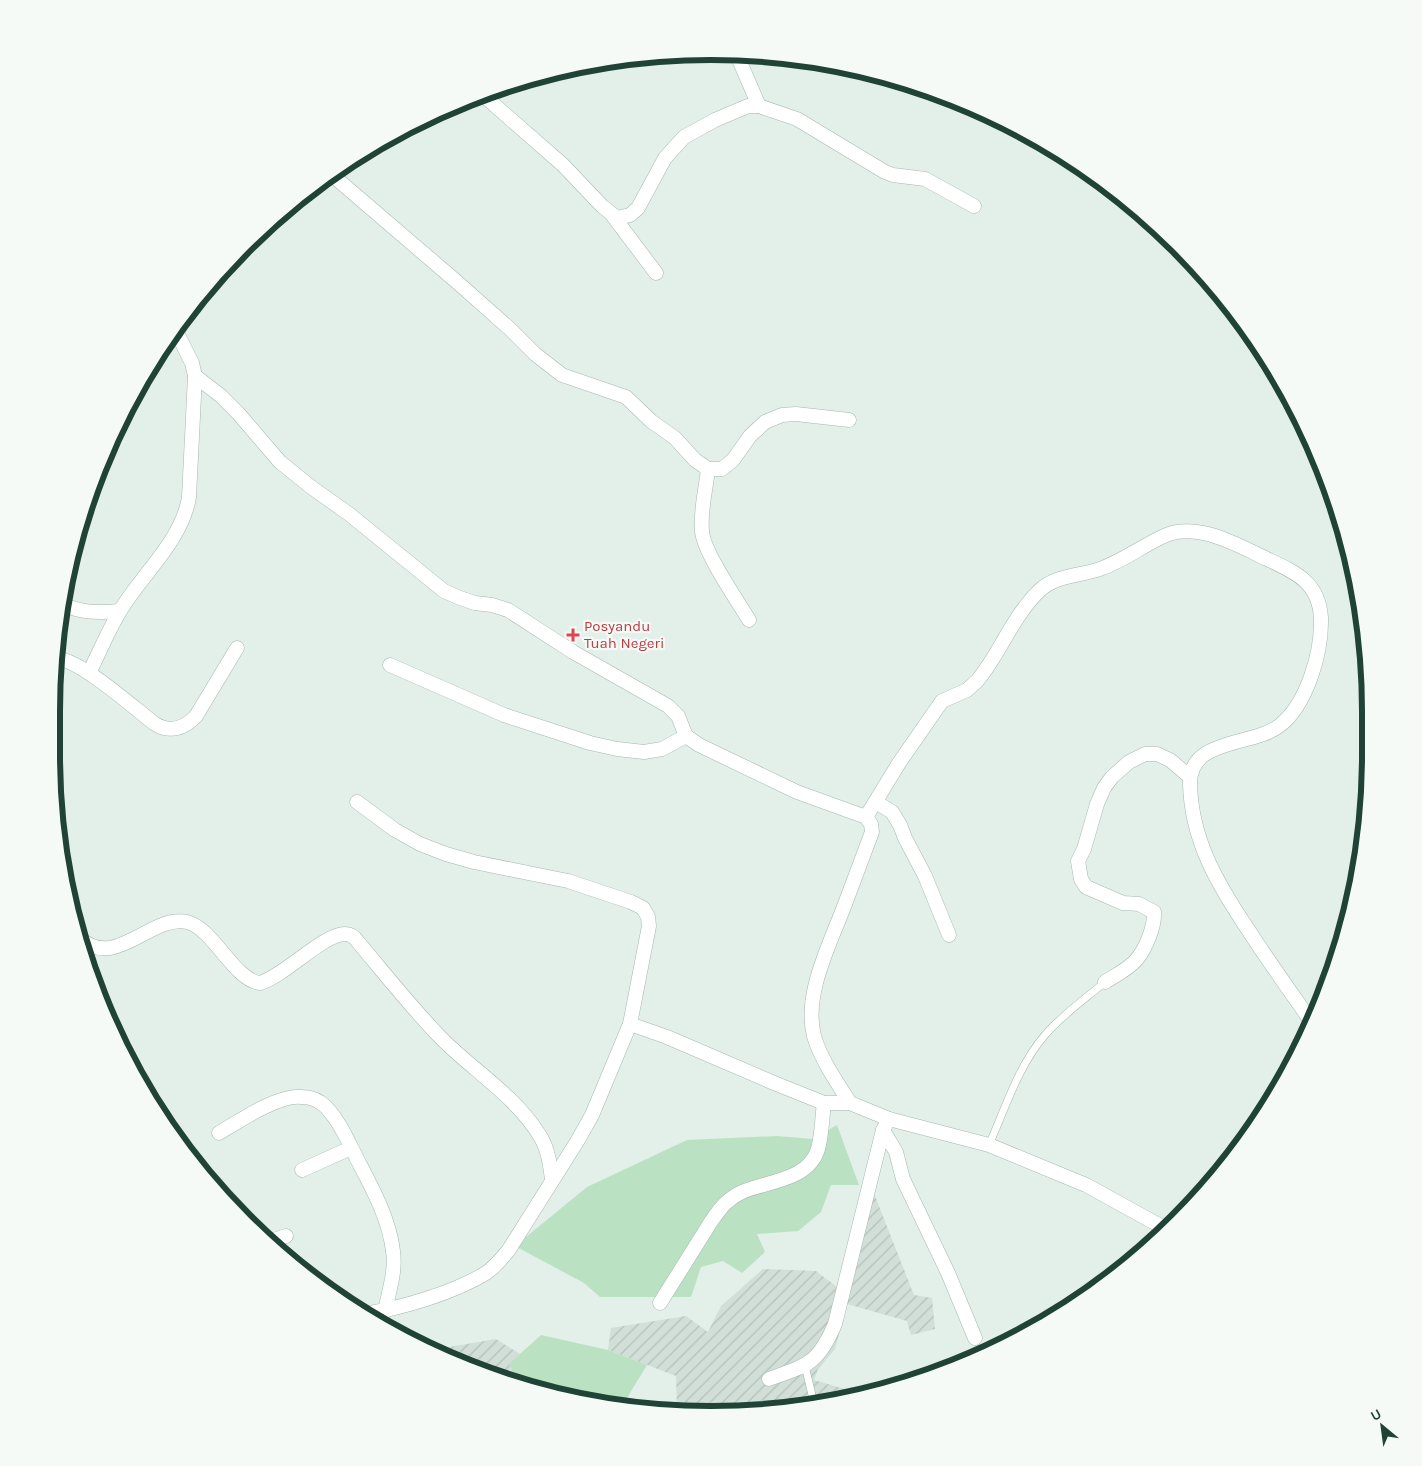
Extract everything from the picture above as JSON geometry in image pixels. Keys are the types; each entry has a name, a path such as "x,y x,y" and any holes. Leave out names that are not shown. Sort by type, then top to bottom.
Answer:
{"street":[{"path":"739,61 759,106"},
{"path":"489,100 563,165 613,216 656,273"},
{"path":"613,216 621,218 634,212 642,202 665,158 684,137 715,120 748,106 759,106 797,119 885,172 893,175 925,179 974,206"},
{"path":"337,179 464,288 535,354 562,375 626,397 651,421 675,438 695,460 708,469 722,469 733,460 750,436 765,422 782,415 796,414 849,420"},
{"path":"89,674 120,611 175,535 187,509 195,376 192,363 179,337"},
{"path":"195,376 221,396 238,413 280,462 349,514 444,591 475,603 492,605 508,610 573,652 668,706 678,716 686,736 699,746 797,792 866,817 871,824 872,832 830,941 818,977 812,1001 811,1015 814,1036 826,1065 850,1103 886,1124 989,1145 1086,1185 1160,1226"},
{"path":"708,469 702,525 703,538 708,552 749,620"},
{"path":"866,817 899,763 942,701 967,690 977,681 1018,618 1039,591 1055,580 1102,568 1174,532 1196,531 1225,540 1297,574 1310,585 1319,604 1321,616 1317,655 1312,673 1295,709 1287,720 1279,727 1262,736 1238,741 1211,750 1195,764 1190,777 1192,804 1197,830 1214,876 1222,892 1270,964 1307,1015"},
{"path":"69,607 90,612 120,611"},
{"path":"62,660 89,674 155,724 168,729 177,729 186,725 196,716 237,648"},
{"path":"390,665 504,714 590,743 644,752 662,749 686,736"},
{"path":"1105,982 1125,970 1138,958 1151,933 1154,912 1138,904 1123,904 1106,897 1086,887 1081,879 1078,861 1084,849 1097,804 1104,788 1112,777 1129,762 1145,754 1164,756 1190,777"},
{"path":"356,802 394,830 420,844 446,854 474,862 568,881 623,899 643,908 648,917 649,926 630,1024 592,1115 508,1251 492,1268 460,1286 408,1304 375,1312"},
{"path":"876,802 892,812 900,825 925,876 949,935"},
{"path":"89,945 108,949 162,926 176,922 188,922 202,932 244,976 260,983 285,970 329,939 342,934 351,935 439,1036 493,1084 528,1120 546,1148 552,1179"},
{"path":"630,1024 667,1037 824,1103 850,1103"},
{"path":"219,1133 275,1103 300,1096 313,1099 324,1106 344,1133 375,1195 391,1238 393,1272 385,1311"},
{"path":"660,1303 721,1207 729,1200 749,1190 782,1180 807,1165 818,1150 824,1103"},
{"path":"886,1124 904,1179 948,1273 974,1338"},
{"path":"769,1379 811,1362 822,1350 835,1324 886,1124"},
{"path":"302,1170 351,1148"},
{"path":"277,1239 286,1236"}],"lane":[{"path":"989,1145 1020,1074 1032,1052 1045,1035 1105,982"},
{"path":"805,1366 813,1397"}],"shaded area":[{"path":"873,1191 914,1295 932,1298 935,1329 911,1335 907,1321 847,1304 835,1349 818,1369 814,1380 850,1390 754,1405 677,1405 676,1376 608,1350 611,1328 686,1316 708,1332 721,1306 763,1269 816,1271 837,1287"},
{"path":"496,1339 520,1354 510,1363 513,1374 444,1348"}],"green space":[{"path":"837,1125 859,1185 831,1185 821,1212 798,1231 757,1234 765,1252 742,1273 723,1261 701,1267 691,1297 600,1297 584,1283 515,1246 587,1187 687,1140 777,1136 812,1139"},
{"path":"541,1335 608,1350 647,1365 627,1398 628,1400 543,1384 513,1374 510,1363"}],"place":[{"name":"Posyandu Tuah Negeri","path":"573,635"}]}
